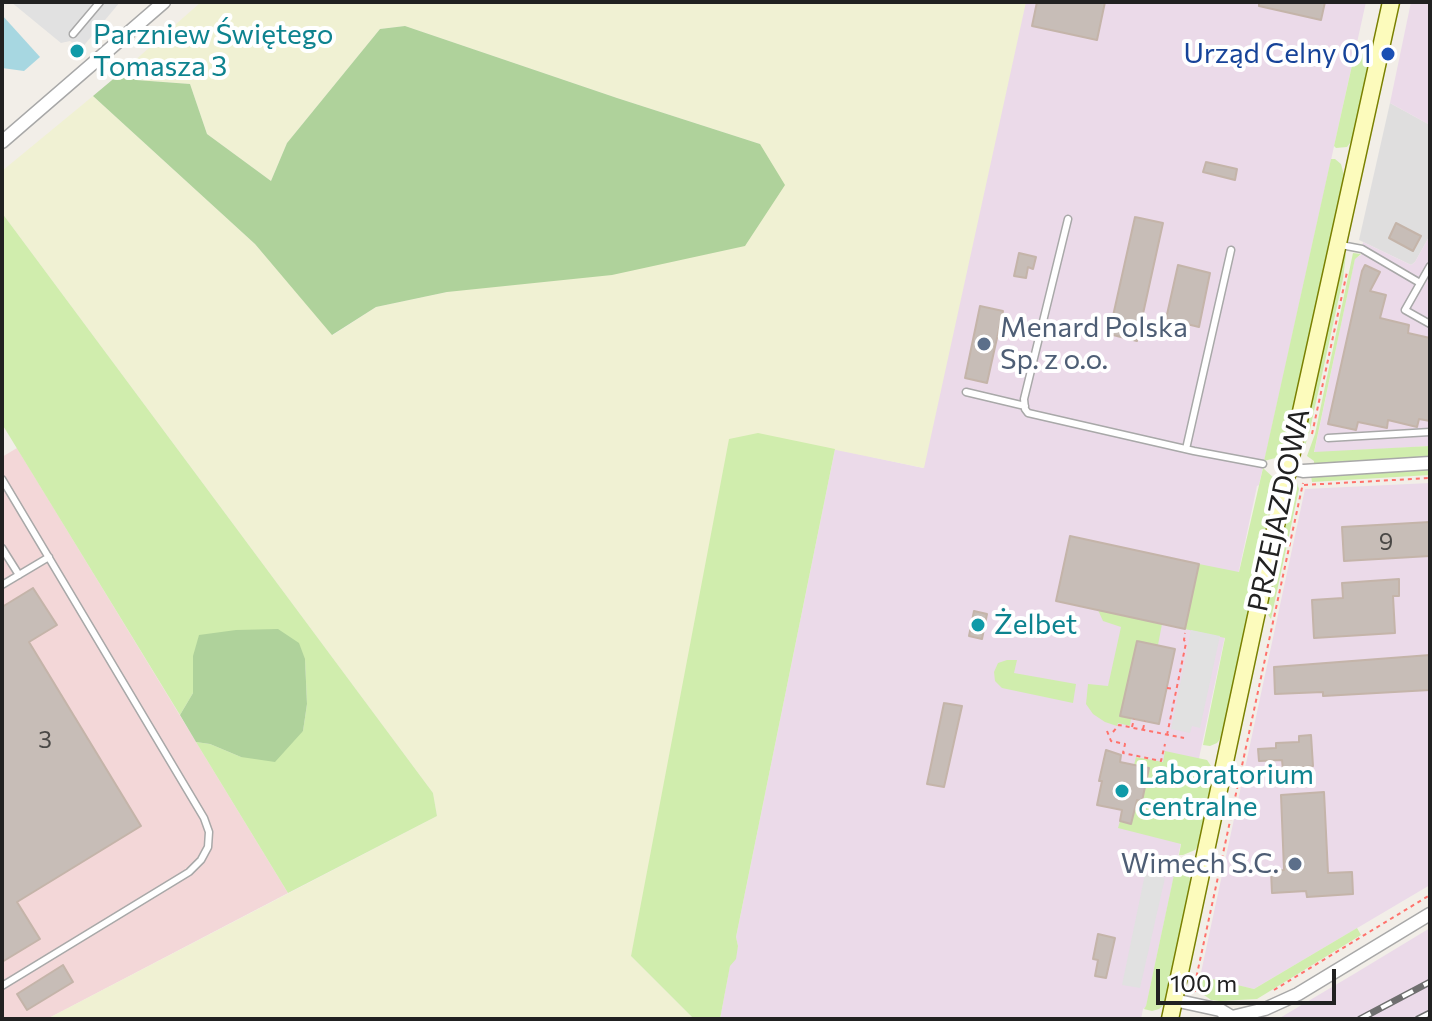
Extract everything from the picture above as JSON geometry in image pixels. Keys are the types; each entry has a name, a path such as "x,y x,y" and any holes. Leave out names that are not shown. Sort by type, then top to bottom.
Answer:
{"street":[{"path":"2,142 164,2"},
{"name":"PRZEJAZDOWA","path":"1170,1019 1345,246 1391,2"},
{"path":"1296,470 1430,463"},
{"path":"1174,1000 1220,1010 1227,1018 1255,1012 1289,999 1430,914"}],"lane":[{"path":"73,34 100,2"},
{"path":"1068,219 1024,399 1028,413 1263,464"},
{"path":"1345,246 1362,249 1420,283"},
{"path":"1186,449 1231,250"},
{"path":"1430,266 1405,310 1430,324"},
{"path":"966,392 1025,406"},
{"path":"1328,438 1430,432"},
{"path":"2,479 204,818 209,832 208,847 189,872 2,986"},
{"path":"2,548 19,575"},
{"path":"2,585 49,557"}],"path":[{"path":"1308,444 1345,246"},
{"path":"1197,996 1194,988 1303,485 1296,470"},
{"path":"1303,485 1430,478"},
{"path":"1167,735 1186,643 1185,633"},
{"path":"1167,688 1177,690"},
{"path":"1132,728 1134,719"},
{"path":"1142,731 1145,721"},
{"path":"1113,732 1119,725 1184,738"},
{"path":"1107,731 1111,741 1125,744 1123,753 1161,761 1165,744"},
{"path":"1271,992 1430,895"}],"shaded area":[{"path":"11,2 120,2 81,49 70,41 61,43"},
{"path":"1025,2 1366,2 1257,486 1146,1007 1141,1019 720,1019 730,965 738,946 736,937 835,449 923,468"},
{"path":"1411,2 1430,2 1430,125 1390,103"},
{"path":"1390,103 1430,125 1430,235 1411,265 1359,240"},
{"path":"1430,235 1430,446 1314,453 1355,258 1361,255 1363,242 1411,265"},
{"path":"17,448 288,893 47,1019 2,1019 2,457"},
{"path":"1430,483 1430,885 1254,989 1200,977 1305,489"},
{"path":"1191,630 1220,636 1200,728 1192,726 1190,733 1171,729"},
{"path":"1145,874 1165,878 1140,988 1122,985"},
{"path":"1430,928 1430,1019 1278,1019 1354,974"}],"green space":[{"path":"201,2 1026,2 924,468 758,434 631,956 694,1019 47,1019 437,816 433,793 2,213 2,171 93,96 255,244 333,335 376,307 447,292 760,144 405,26 380,29 287,143 271,181 207,134 190,84 136,80 124,70"},
{"path":"405,26 760,144 785,185 745,246 612,275 447,292 376,307 332,335 255,244 93,96 124,70 136,80 190,84 207,134 271,181 287,143 380,29"},
{"path":"1357,43 1365,50 1370,63 1356,135 1347,147 1336,148 1334,146"},
{"path":"1331,159 1341,164 1345,179 1287,442 1279,457 1264,461"},
{"path":"2,213 433,793 437,816 288,893 196,742 210,744 241,757 303,731 307,704 305,659 193,656 193,693 180,715 2,424"},
{"path":"1353,253 1361,254 1355,259 1314,452 1430,446 1430,459 1319,465 1307,456 1315,434"},
{"path":"1346,254 1343,279 1303,451 1341,258"},
{"path":"758,433 835,449 736,937 736,959 730,966 720,1019 694,1019 631,956 729,439"},
{"path":"1263,468 1275,479 1276,488 1225,733 1217,743 1203,745 1225,638 1185,629 1199,564 1239,572"},
{"path":"1430,469 1430,475 1312,482 1311,476"},
{"path":"1297,483 1299,489 1271,619 1265,604 1291,488"},
{"path":"1098,610 1162,624 1158,645 1137,641 1120,716 1131,718 1130,726 1105,722 1093,714 1086,704 1088,684 1108,686 1121,627 1103,621"},
{"path":"278,629 299,643 305,659 307,704 303,731 275,762 241,757 210,744 196,742 180,715 193,693 193,656 199,635"},
{"path":"1017,660 1014,673 1076,684 1073,703 1002,688 995,681 994,672 998,663"},
{"path":"1165,751 1207,760 1215,772 1202,841 1195,850 1183,855 1179,855 1181,844 1118,828 1120,821 1131,824 1137,800 1142,801 1149,768 1134,765 1136,757 1163,762"},
{"path":"1175,870 1185,873 1192,885 1166,1003 1152,1011 1144,1009"},
{"path":"1357,928 1361,935 1257,999 1211,1000 1197,990 1200,976 1254,989"}],"water":[{"path":"2,15 40,57 24,71 2,68"}],"building":[{"path":"1037,2 1105,2 1097,40 1032,26"},
{"path":"1259,2 1325,2 1321,20 1259,6"},
{"path":"1206,162 1237,169 1235,180 1203,172"},
{"path":"1135,217 1163,223 1137,341 1109,334"},
{"path":"1396,223 1421,236 1413,251 1389,238"},
{"path":"1019,253 1036,257 1033,269 1028,267 1026,278 1014,276"},
{"path":"1178,265 1210,273 1199,327 1166,319"},
{"path":"1365,265 1380,272 1370,291 1386,295 1380,318 1409,325 1408,333 1430,338 1430,421 1419,419 1417,427 1388,420 1387,428 1358,422 1356,430 1328,424"},
{"name":"Menard Polska Sp. z o.o.","path":"980,306 1003,311 987,383 965,378"},
{"path":"1430,522 1430,556 1344,561 1342,527"},
{"path":"1070,536 1199,564 1185,629 1056,601"},
{"path":"1399,579 1399,596 1393,596 1395,633 1314,638 1312,600 1343,598 1342,583"},
{"path":"33,588 57,625 29,642 141,826 17,902 40,939 2,962 2,607"},
{"name":"Żelbet","path":"974,611 987,614 982,639 969,636"},
{"path":"1137,641 1175,649 1159,724 1120,716"},
{"path":"1430,655 1430,690 1323,696 1323,692 1275,694 1274,667"},
{"path":"944,703 962,706 944,787 927,784"},
{"path":"1311,735 1313,766 1283,770 1282,760 1259,761 1258,749 1276,748 1276,743 1299,742 1299,736"},
{"name":"Laboratorium centralne","path":"1106,750 1121,755 1120,762 1149,768 1142,801 1137,800 1131,824 1120,821 1122,810 1097,805"},
{"path":"1324,792 1328,873 1352,872 1353,894 1307,897 1306,891 1272,893 1271,871 1284,870 1281,795"},
{"path":"1098,934 1115,938 1106,978 1095,976 1098,960 1093,959"},
{"path":"63,965 73,982 27,1010 17,994"}],"railway":[{"path":"1360,1019 1430,982"},
{"path":"1418,1019 1430,1013"}],"place":[{"name":"Parzniew Świętego Tomasza 3","path":"77,51"},
{"name":"Urząd Celny 01","path":"1388,54"},
{"name":"Menard Polska Sp. z o.o.","path":"984,344"},
{"name":"Żelbet","path":"978,625"},
{"name":"Laboratorium centralne","path":"1122,791"},
{"name":"Wimech S.C.","path":"1295,864"}]}
